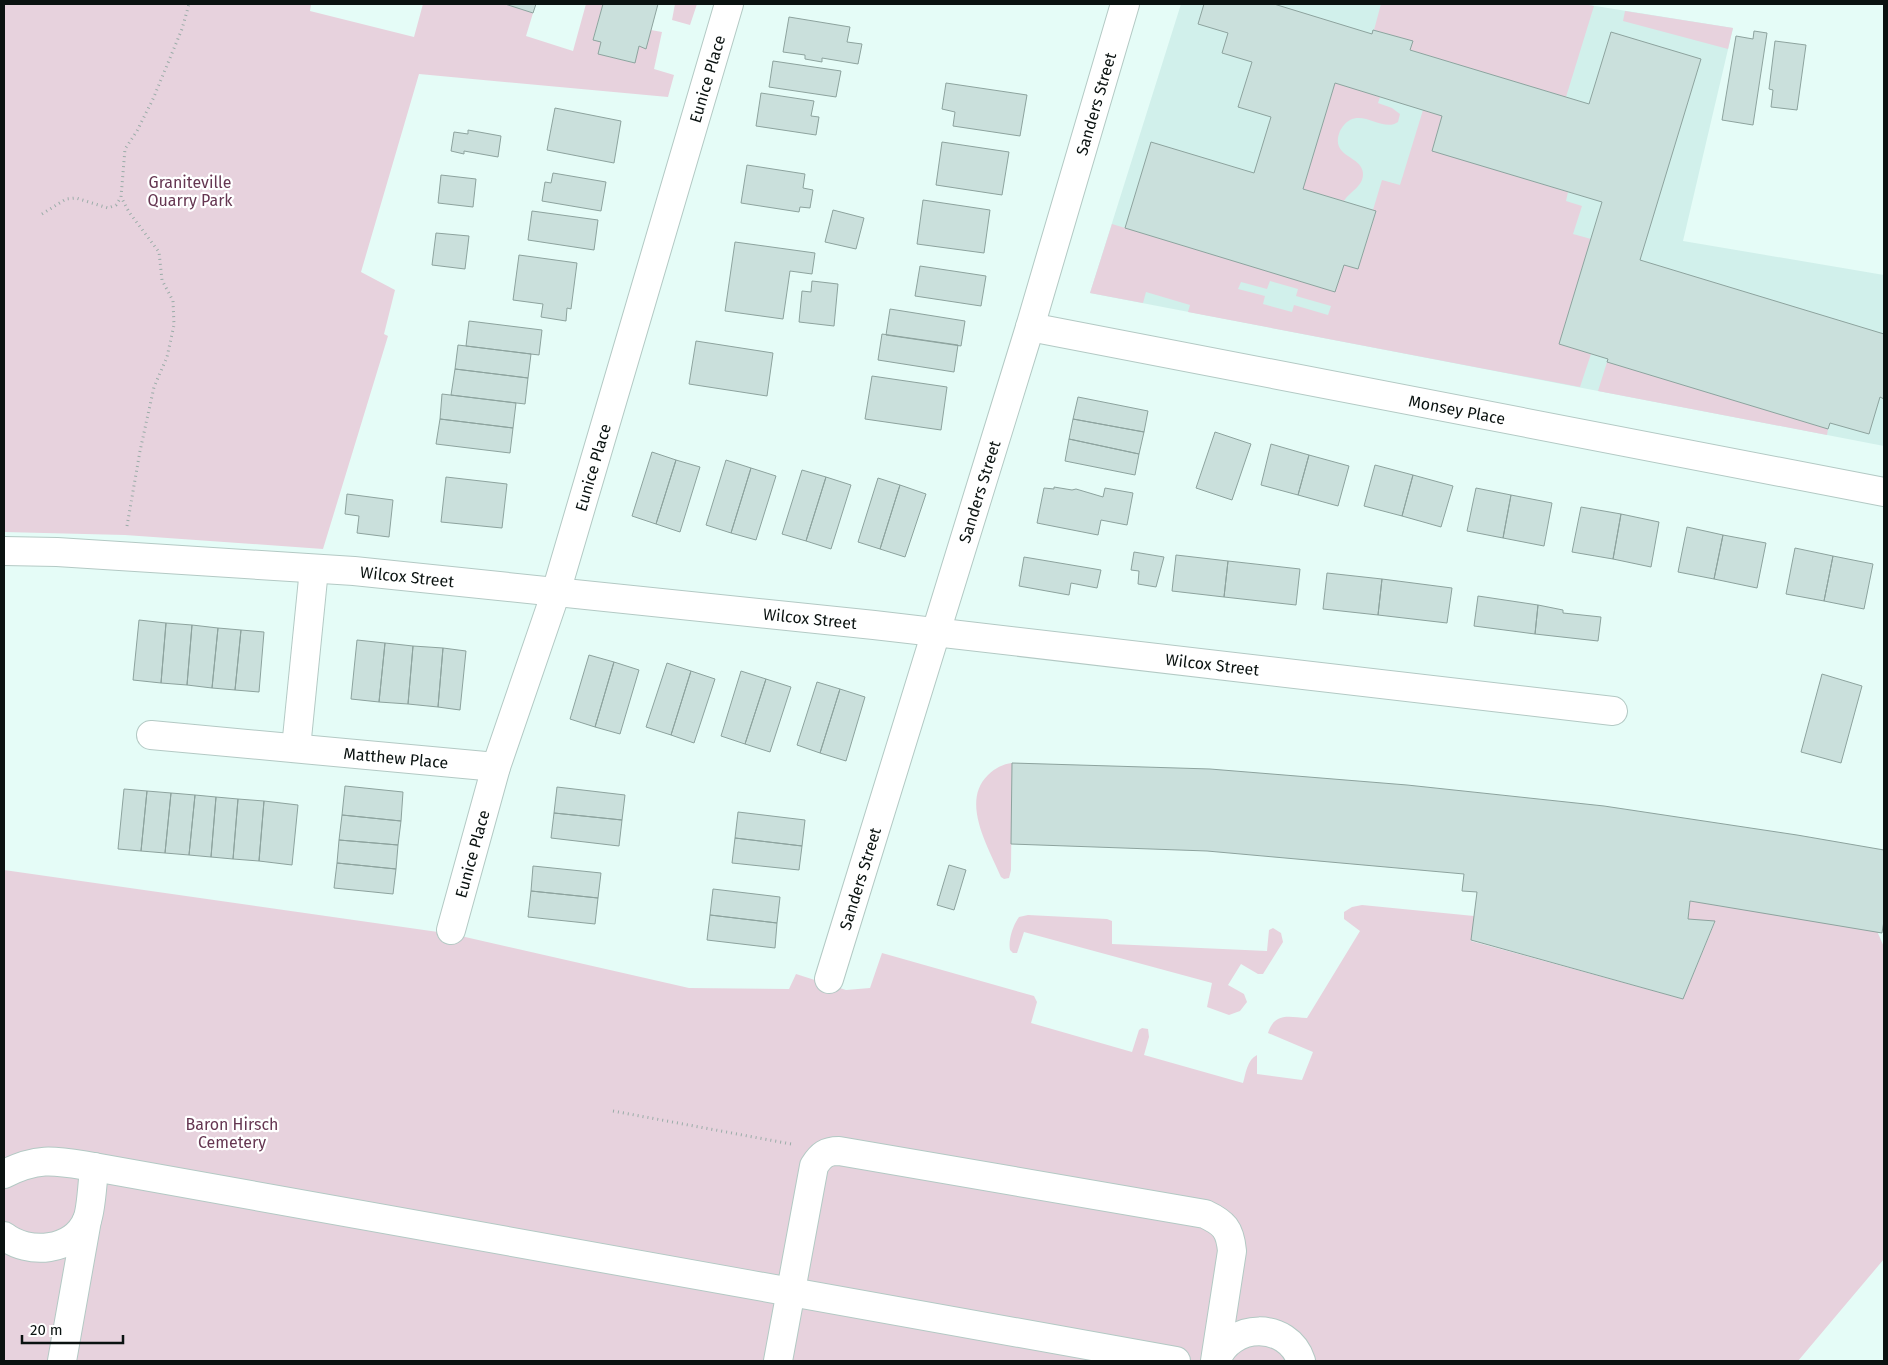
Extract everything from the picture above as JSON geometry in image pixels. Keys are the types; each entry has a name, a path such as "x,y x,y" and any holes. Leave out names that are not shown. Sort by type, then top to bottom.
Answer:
{"street":[{"name":"Eunice Place","path":"452,930 496,767 556,592 729,4"},
{"name":"Sanders Street","path":"829,979 1030,327 1125,4"},
{"name":"Monsey Place","path":"1030,327 1884,492"},
{"name":"Wilcox Street","path":"4,550 363,572 936,633 1614,711"},
{"path":"296,748 314,569"},
{"name":"Matthew Place","path":"151,735 496,767"},
{"path":"778,1361 814,1166 820,1156 829,1151 839,1151 1195,1212 1218,1220 1226,1228 1231,1239 1232,1251 1216,1361"},
{"path":"4,1174 24,1164 40,1161 57,1161 1176,1361"},
{"path":"62,1361 87,1220 94,1167"},
{"path":"4,1236 23,1246 53,1247 75,1236 87,1220"},
{"path":"1216,1361 1227,1343 1238,1335 1252,1331 1267,1331 1280,1336 1292,1344 1301,1361"}],"path":[{"path":"42,214 66,200 76,198 108,208 116,205 120,197 125,149 153,99 182,29 190,4"},
{"path":"120,197 159,252 162,280 174,301 174,325 167,357 154,387 140,451 125,535 125,556"},
{"path":"613,1111 829,1151"}],"shaded area":[{"path":"1181,4 1583,4 1733,28 1683,241 1884,275 1884,446 1090,293"}],"green space":[{"name":"Graniteville Quarry Park","path":"4,4 311,4 310,11 414,37 423,4 505,4 533,13 526,36 573,51 586,4 603,4 593,39 601,42 599,54 634,63 639,46 646,48 651,30 662,32 654,69 674,75 668,97 419,74 361,272 395,290 384,334 388,336 323,549 125,535 4,532"},
{"path":"675,4 697,4 690,25 672,20"},
{"path":"1381,4 1583,4 1594,6 1566,97 1410,50 1412,41 1374,30"},
{"path":"1625,11 1733,28 1728,49 1623,21"},
{"path":"1335,83 1380,97 1378,103 1392,108 1400,114 1398,122 1387,125 1356,118 1346,123 1340,131 1339,146 1342,151 1358,163 1362,168 1363,174 1359,186 1344,201 1303,189"},
{"path":"1423,110 1442,116 1432,151 1568,192 1566,201 1582,206 1573,234 1591,239 1559,344 1591,354 1580,387 1188,312 1190,305 1146,292 1143,303 1090,293 1112,224 1335,292 1344,265 1358,269 1376,212 1373,210 1382,180 1400,185","holes":["1270,281 1298,289 1296,296 1331,306 1328,315 1294,305 1292,312 1263,304 1265,296 1238,289 1241,282 1267,289"]},
{"path":"1607,362 1828,429 1827,435 1598,391"},
{"path":"1012,763 1011,870 1009,878 1004,879 1001,877 984,839 977,811 977,798 980,786 993,770"},
{"name":"Baron Hirsch Cemetery","path":"4,870 452,934 689,988 789,989 796,974 846,990 870,988 882,953 1034,996 1037,1002 1031,1023 1132,1052 1139,1030 1142,1028 1148,1029 1149,1037 1144,1055 1243,1083 1249,1063 1257,1055 1257,1074 1302,1080 1313,1052 1268,1033 1274,1022 1283,1017 1307,1018 1360,931 1344,919 1344,912 1352,907 1362,905 1474,916 1471,941 1683,999 1715,922 1688,919 1690,901 1877,931 1884,947 1884,1259 1798,1361 4,1361"},
{"path":"1028,915 1107,919 1112,921 1112,944 1267,951 1269,930 1273,928 1281,933 1283,942 1263,974 1258,974 1241,964 1228,985 1244,994 1247,1002 1240,1011 1229,1015 1207,1007 1212,983 1024,932 1017,953 1013,953 1010,950 1010,937 1013,928 1019,917"}],"building":[{"path":"505,4 536,4 533,13"},
{"path":"603,4 658,4 646,49 639,46 635,63 598,54 601,42 593,40"},
{"path":"1204,4 1274,4 1372,34 1373,30 1413,41 1410,50 1589,104 1611,32 1701,59 1640,260 1884,334 1884,399 1880,397 1869,434 1830,423 1828,429 1607,362 1608,359 1559,344 1602,202 1432,151 1442,116 1335,83 1303,189 1376,211 1358,269 1344,265 1335,292 1125,228 1151,142 1254,173 1271,117 1238,107 1252,62 1222,53 1228,33 1198,24"},
{"path":"789,17 850,27 847,42 862,44 858,64 822,58 822,62 805,59 805,55 783,52"},
{"path":"1754,31 1767,33 1753,125 1722,120 1736,36 1753,39"},
{"path":"1775,41 1806,45 1797,110 1771,107 1773,90 1769,89"},
{"path":"773,61 841,71 836,97 769,87"},
{"path":"946,83 1027,95 1020,136 953,126 955,112 942,109"},
{"path":"761,93 814,101 811,116 819,117 816,135 756,126"},
{"path":"555,108 621,121 614,163 547,150"},
{"path":"468,130 501,136 498,157 464,151 464,154 451,151 454,132 468,134"},
{"path":"942,142 1009,152 1002,195 936,185"},
{"path":"747,165 805,174 803,188 813,190 810,208 800,207 799,212 741,203"},
{"path":"553,173 606,182 601,211 542,201 545,182 551,183"},
{"path":"441,175 476,179 473,207 438,203"},
{"path":"923,200 990,210 984,253 917,244"},
{"path":"833,210 864,218 856,249 825,242"},
{"path":"532,211 598,220 594,250 528,240"},
{"path":"436,233 469,236 465,269 432,265"},
{"path":"735,242 815,253 812,274 790,271 783,319 725,311"},
{"path":"519,255 577,263 571,309 567,308 566,321 541,317 543,304 513,300"},
{"path":"920,266 986,276 981,306 915,296"},
{"path":"812,281 838,284 834,326 799,322 802,291 811,292"},
{"path":"890,309 965,321 961,346 886,335"},
{"path":"469,321 542,330 539,355 466,346"},
{"path":"882,334 958,345 954,372 878,360"},
{"path":"696,341 773,353 767,396 689,384"},
{"path":"458,345 531,354 528,378 455,369"},
{"path":"455,369 528,378 525,404 451,395"},
{"path":"872,376 947,387 941,430 865,419"},
{"path":"442,394 516,403 513,428 440,419"},
{"path":"1078,397 1148,411 1144,432 1073,419"},
{"path":"440,419 513,428 510,453 436,444"},
{"path":"1073,419 1144,432 1139,454 1069,439"},
{"path":"1215,432 1251,444 1232,500 1196,488"},
{"path":"1069,439 1139,454 1135,475 1065,461"},
{"path":"1271,444 1309,455 1298,495 1261,485"},
{"path":"652,452 676,460 656,524 632,516"},
{"path":"1309,455 1349,466 1338,506 1298,495"},
{"path":"676,460 700,467 680,532 656,524"},
{"path":"726,460 751,468 731,533 706,525"},
{"path":"1375,465 1413,475 1402,516 1364,506"},
{"path":"751,468 776,476 756,540 731,533"},
{"path":"802,470 826,477 806,541 782,534"},
{"path":"1413,475 1453,486 1441,527 1402,516"},
{"path":"446,477 507,484 502,528 441,522"},
{"path":"826,477 851,485 831,549 806,541"},
{"path":"878,478 900,485 880,549 858,542"},
{"path":"900,485 926,494 905,557 880,549"},
{"path":"1054,487 1076,489 1103,497 1105,488 1133,493 1127,525 1101,520 1098,535 1037,523 1044,488 1054,489"},
{"path":"1476,488 1511,495 1503,538 1467,531"},
{"path":"347,494 393,500 389,537 357,533 359,516 345,514"},
{"path":"1511,495 1552,503 1544,546 1503,538"},
{"path":"1581,507 1621,514 1613,559 1572,552"},
{"path":"1621,514 1659,522 1651,567 1613,559"},
{"path":"1687,527 1723,535 1714,579 1678,572"},
{"path":"1723,535 1766,543 1757,588 1714,579"},
{"path":"1795,548 1833,556 1824,601 1786,594"},
{"path":"1134,552 1164,557 1156,587 1138,584 1139,571 1131,570"},
{"path":"1176,555 1228,561 1224,597 1172,591"},
{"path":"1833,556 1873,564 1864,609 1824,601"},
{"path":"1024,557 1101,570 1097,588 1071,583 1069,595 1019,586"},
{"path":"1228,561 1300,569 1296,605 1224,597"},
{"path":"1327,573 1382,579 1378,615 1323,609"},
{"path":"1382,579 1452,588 1447,623 1378,615"},
{"path":"1478,596 1538,605 1535,634 1474,626"},
{"path":"1538,605 1563,610 1563,613 1601,617 1598,641 1535,634"},
{"path":"139,620 166,623 161,683 133,680"},
{"path":"166,623 192,625 187,685 161,683"},
{"path":"192,625 218,628 212,688 187,685"},
{"path":"218,628 241,630 235,690 212,688"},
{"path":"241,630 264,632 259,692 235,690"},
{"path":"357,640 385,643 379,702 351,699"},
{"path":"385,643 413,646 408,704 379,702"},
{"path":"413,646 443,648 438,707 408,704"},
{"path":"443,648 466,651 460,710 438,707"},
{"path":"589,655 614,662 595,727 570,719"},
{"path":"614,662 639,670 620,734 595,727"},
{"path":"667,663 691,671 671,735 646,727"},
{"path":"691,671 715,679 694,743 671,735"},
{"path":"741,671 766,679 745,744 721,736"},
{"path":"1822,674 1862,686 1841,763 1801,752"},
{"path":"766,679 791,687 770,752 745,744"},
{"path":"817,682 840,689 820,753 797,745"},
{"path":"840,689 865,697 846,761 820,753"},
{"path":"1012,763 1210,769 1407,785 1604,806 1884,850 1884,921 1882,933 1690,901 1688,919 1715,921 1683,999 1471,940 1477,892 1462,891 1464,874 1207,851 1011,844"},
{"path":"345,786 403,792 401,821 342,815"},
{"path":"557,787 625,795 622,820 554,813"},
{"path":"124,789 147,791 141,851 118,849"},
{"path":"147,791 171,793 165,853 141,851"},
{"path":"171,793 195,795 189,855 165,853"},
{"path":"195,795 216,797 211,857 189,855"},
{"path":"216,797 238,799 233,859 211,857"},
{"path":"238,799 264,801 259,861 233,859"},
{"path":"264,801 298,805 292,865 259,861"},
{"path":"738,812 805,820 802,846 735,838"},
{"path":"554,813 622,820 619,846 551,838"},
{"path":"342,815 401,821 398,845 339,840"},
{"path":"735,838 802,846 799,870 732,863"},
{"path":"339,840 398,845 396,869 337,863"},
{"path":"337,863 396,869 393,894 334,888"},
{"path":"949,865 966,870 954,910 937,905"},
{"path":"533,866 601,873 598,898 531,891"},
{"path":"713,889 780,897 777,923 710,915"},
{"path":"531,891 598,898 595,924 528,917"},
{"path":"710,915 777,923 775,948 707,940"}]}
